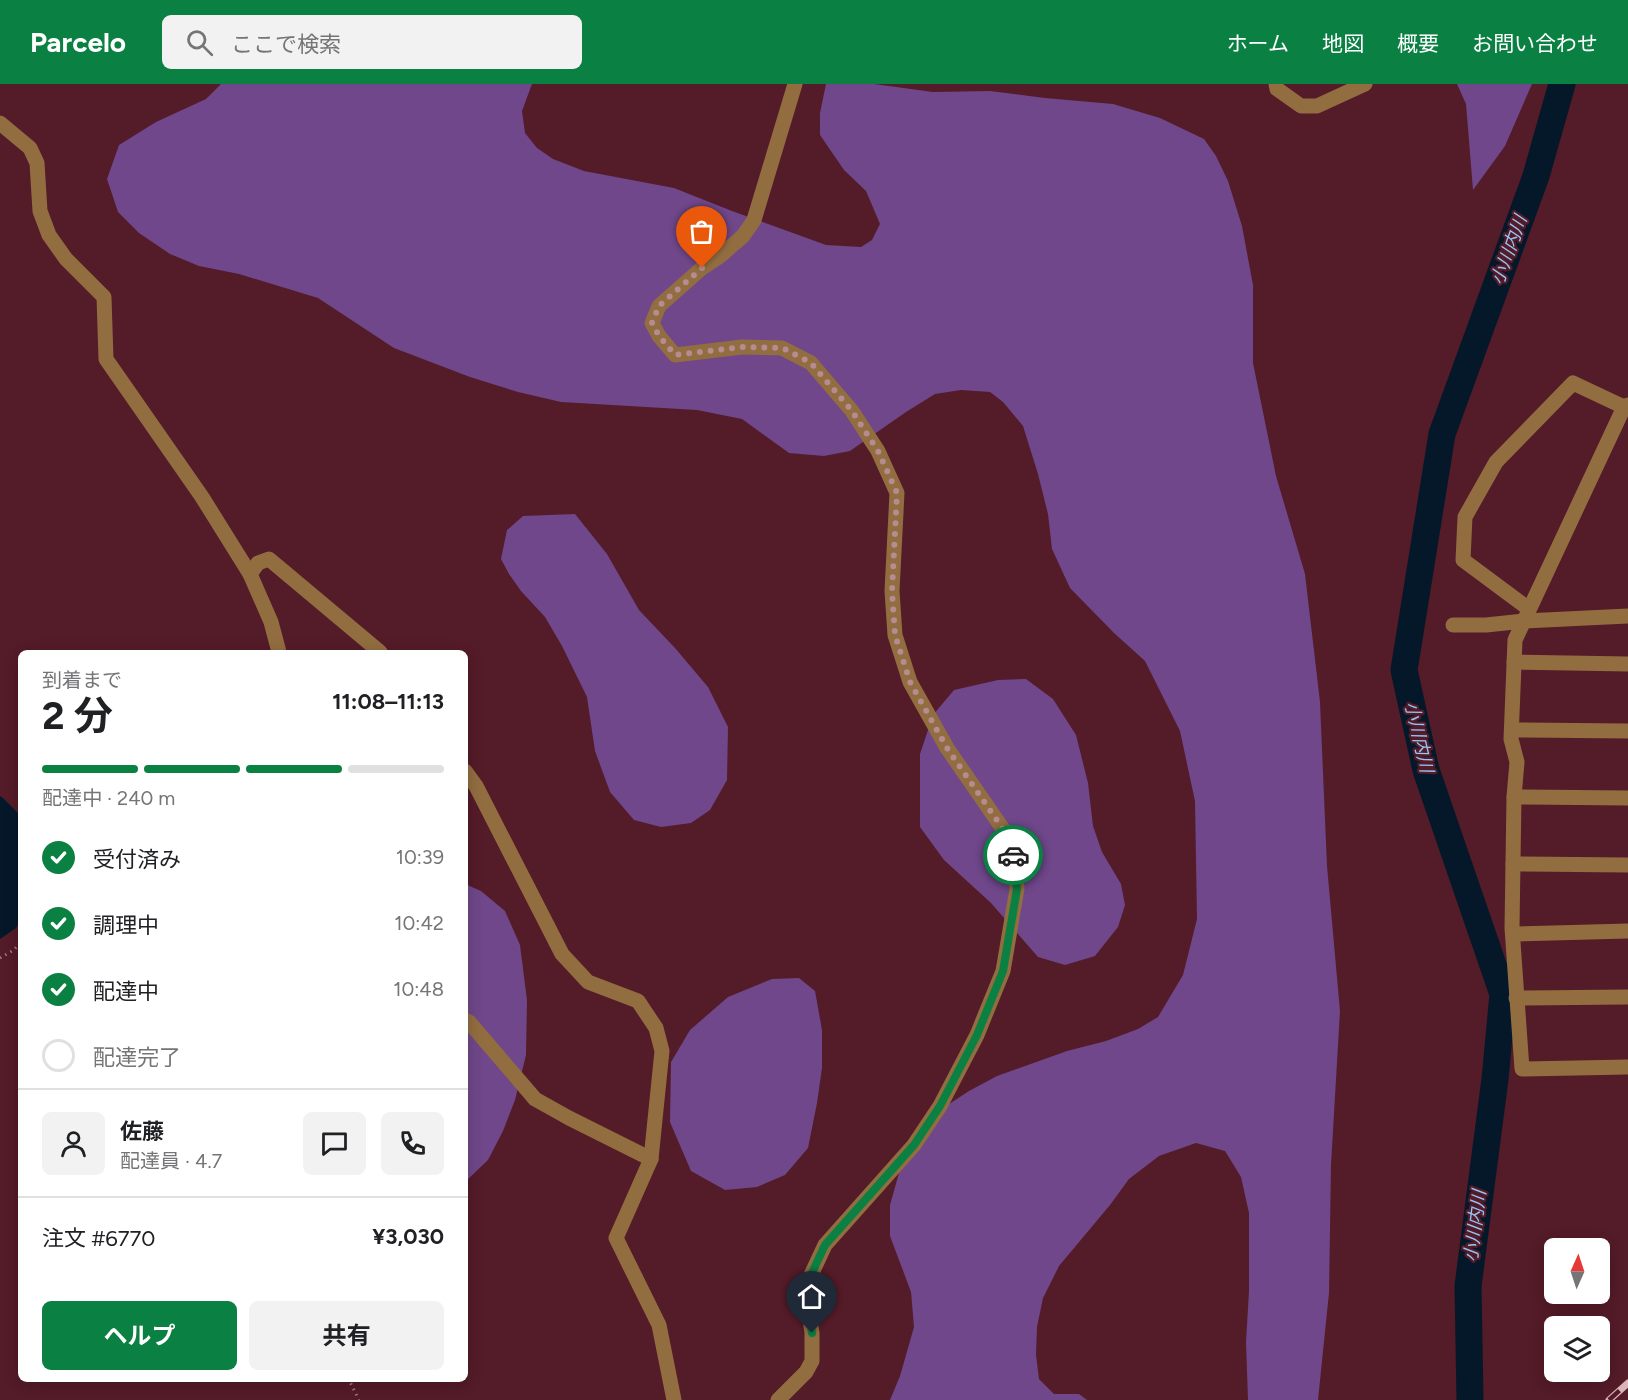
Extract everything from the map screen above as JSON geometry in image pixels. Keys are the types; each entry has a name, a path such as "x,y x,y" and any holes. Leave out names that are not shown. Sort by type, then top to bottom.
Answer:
{"street":[{"path":"778,1400 806,1372 812,1361 812,1333 808,1306 811,1275 825,1245 914,1145 940,1106 977,1035 1003,971 1017,889 1014,857 1003,829 947,748 910,682 895,635 892,591 897,493 878,451 863,427 811,363 783,348 742,347 675,355 659,336 652,323 659,306 743,236 754,220 795,84"},
{"path":"1276,84 1278,89 1301,106 1317,106 1365,84"},
{"path":"0,123 30,148 37,163 40,211 49,235 66,259 105,297 106,359 202,497 250,574 271,622 278,650"},
{"path":"1527,615 1463,560 1465,517 1496,462 1573,383 1626,406 1527,615 1515,640 1511,739 1517,762 1513,864 1516,998 1522,1069 1628,1067"},
{"path":"250,574 258,563 269,559 378,650"},
{"path":"1453,626 1486,625 1527,615 1628,616"},
{"path":"1514,662 1628,664"},
{"path":"1512,730 1628,731"},
{"path":"468,775 476,786 562,954 588,982 638,1000 656,1028 662,1052 651,1159 616,1238 659,1325 674,1400"},
{"path":"1514,797 1628,798"},
{"path":"1513,864 1628,865"},
{"path":"1513,934 1628,931"},
{"path":"1516,998 1628,997"},
{"path":"468,1022 535,1099 651,1159"}],"path":[{"path":"0,958 18,946"},
{"path":"350,1382 359,1400"}],"shaded area":[{"path":"221,84 532,84 522,111 525,133 537,148 553,159 584,171 674,188 826,245 861,247 872,240 880,224 866,191 844,170 820,135 820,113 826,84 874,84 933,92 990,91 1113,104 1160,118 1204,139 1216,156 1228,181 1242,226 1253,285 1253,363 1276,476 1305,574 1320,702 1327,866 1340,1011 1331,1165 1329,1293 1318,1400 1248,1400 1246,1342 1249,1291 1249,1213 1241,1177 1225,1151 1196,1143 1159,1156 1129,1179 1059,1266 1043,1298 1037,1327 1036,1355 1039,1379 1054,1394 1079,1394 1087,1400 890,1400 900,1376 914,1327 911,1292 890,1236 890,1205 899,1173 919,1135 943,1108 997,1076 1067,1051 1106,1041 1138,1029 1158,1017 1183,975 1197,919 1195,801 1180,731 1145,661 1070,588 1052,549 1048,514 1023,426 1003,402 990,392 961,390 935,394 850,451 824,456 789,453 742,419 697,410 561,402 470,377 394,348 318,298 239,274 199,266 170,254 139,233 118,212 107,179 119,145 156,122 206,99"},
{"path":"1457,84 1532,84 1505,146 1473,190 1466,104"},
{"path":"575,514 607,554 639,610 708,687 728,727 727,780 710,810 691,823 661,827 634,820 610,792 595,751 587,697 545,617 521,591 501,559 507,530 523,516"},
{"path":"1026,679 1053,699 1076,735 1088,783 1093,826 1102,852 1121,884 1125,905 1118,927 1095,956 1065,965 1038,957 991,903 944,860 920,827 920,754 933,715 954,690 998,680"},
{"path":"468,885 481,891 505,911 520,945 527,1000 526,1055 515,1100 488,1160 468,1179"},
{"path":"799,978 815,991 822,1030 822,1068 808,1148 785,1175 757,1187 725,1190 691,1171 670,1122 671,1062 690,1030 728,997 772,979"}],"water":[{"path":"0,796 18,813 18,925 0,939"}],"waterway":[{"name":"小川内川","path":"1470,1400 1468,1286 1495,1079 1503,994 1426,770 1404,670 1442,434 1536,176 1562,84"}],"railway":[{"path":"1609,1400 1628,1383"}],"way so far":[{"path":"702,268 659,306 652,323 659,336 675,355 742,347 783,348 811,363 852,411 878,451 897,493 892,591 895,635 910,682 947,748 1003,829 1013,855"}],"route":[{"path":"812,1333 808,1306 811,1275 825,1245 914,1145 940,1106 977,1035 1003,971 1017,889 1013,855"}]}
